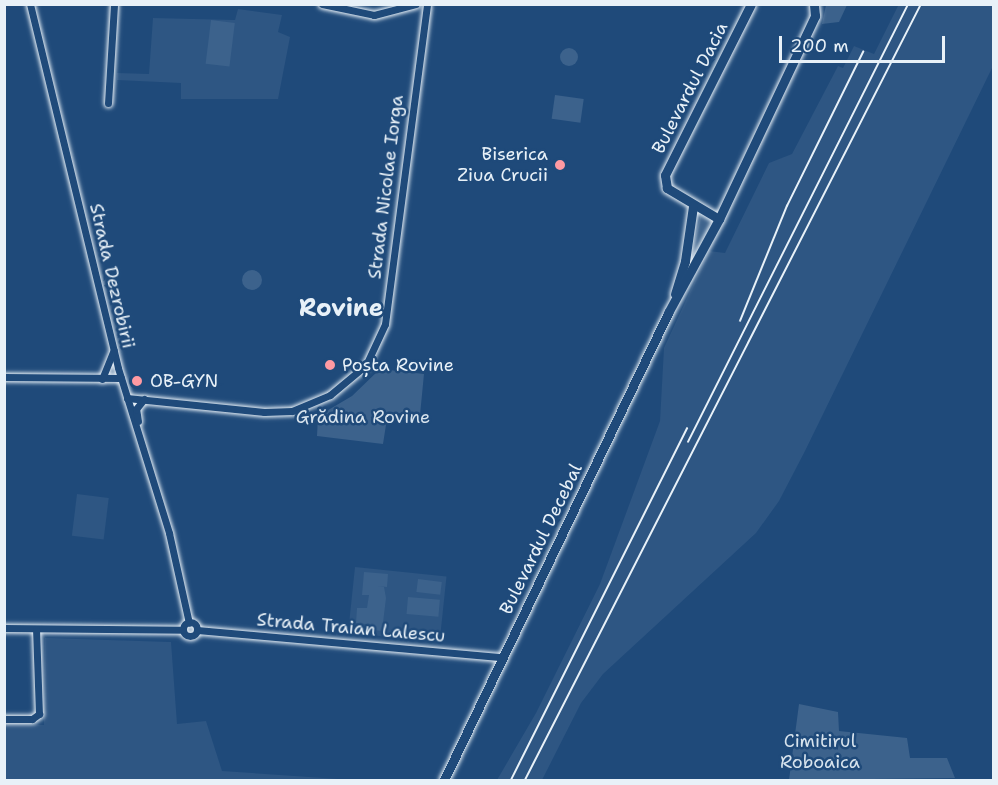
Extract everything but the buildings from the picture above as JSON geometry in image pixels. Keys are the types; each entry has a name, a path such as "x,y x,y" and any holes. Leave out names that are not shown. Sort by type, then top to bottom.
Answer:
{"main road":[{"name":"Bulevardul Dacia","path":"693,206 667,188 665,175 751,4"},
{"name":"Bulevardul Decebal","path":"444,780 668,313 719,219 815,8"},
{"name":"Bulevardul Decebal","path":"668,313 685,261 693,206"},
{"path":"693,206 719,219"}],"street":[{"name":"Strada Dezrobirii","path":"30,4 121,378 169,533 189,622"},
{"path":"108,104 114,4"},
{"path":"322,4 348,13 380,14 416,4"},
{"path":"380,14 384,4"},
{"name":"Strada Nicolae Iorga","path":"127,398 264,412 292,411 330,395 366,365 385,324 427,5"},
{"path":"102,379 114,350"},
{"path":"4,377 121,378"},
{"path":"140,439 136,409 144,399"},
{"path":"4,628 183,630 189,622 197,630"},
{"path":"5,719 32,718 39,714 36,629"},
{"name":"Strada Traian Lalescu","path":"183,630 190,636 197,630 502,657"}],"shaded area":[{"path":"899,4 993,5 993,66 805,451 779,501 756,533 603,674 581,703 542,780 497,780 536,713 600,584 660,421 664,348 709,251 725,253 769,163 792,154 838,66 843,68 854,46 874,54"},
{"path":"238,9 282,15 278,32 290,37 278,99 181,99 181,83 117,80 117,73 149,74 153,18 235,20"},
{"path":"77,494 109,498 104,540 72,536"},
{"path":"355,567 446,577 440,642 348,633"},
{"path":"45,638 171,642 177,724 206,721 222,771 353,780 6,780 5,723 44,725"}],"green space":[{"path":"826,5 847,5 839,22 822,24"},
{"path":"211,20 235,23 229,67 206,64"},
{"path":"569,48 575,51 578,57 575,63 569,66 563,63 560,57 563,51"},
{"path":"555,95 584,99 580,123 552,119"},
{"path":"701,213 715,220 696,256 692,253"},
{"path":"252,270 259,273 262,280 259,287 252,290 245,287 242,280 245,273"},
{"name":"Grădina Rovine","path":"380,369 424,374 420,415 388,412 383,444 317,436 318,416 352,396"},
{"path":"364,572 388,574 387,587 377,586 384,587 386,598 382,631 365,629 366,624 356,623 357,608 367,608 369,595 362,595"},
{"path":"418,579 442,582 440,595 416,592"},
{"path":"408,597 440,600 438,617 407,614"},
{"name":"Cimitirul Roboaica","path":"799,704 838,712 839,731 907,738 910,758 947,758 955,778 789,780"}],"railway":[{"path":"688,442 908,4"},
{"path":"525,780 921,4"},
{"path":"740,321 787,206 863,52"},
{"path":"511,780 687,429"}],"place":[{"name":"Biserica Ziua Crucii","path":"560,165"},
{"name":"Poșta Rovine","path":"330,365"},
{"name":"OB-GYN","path":"137,381"}],"district":[{"name":"Rovine","path":"341,309"}]}
